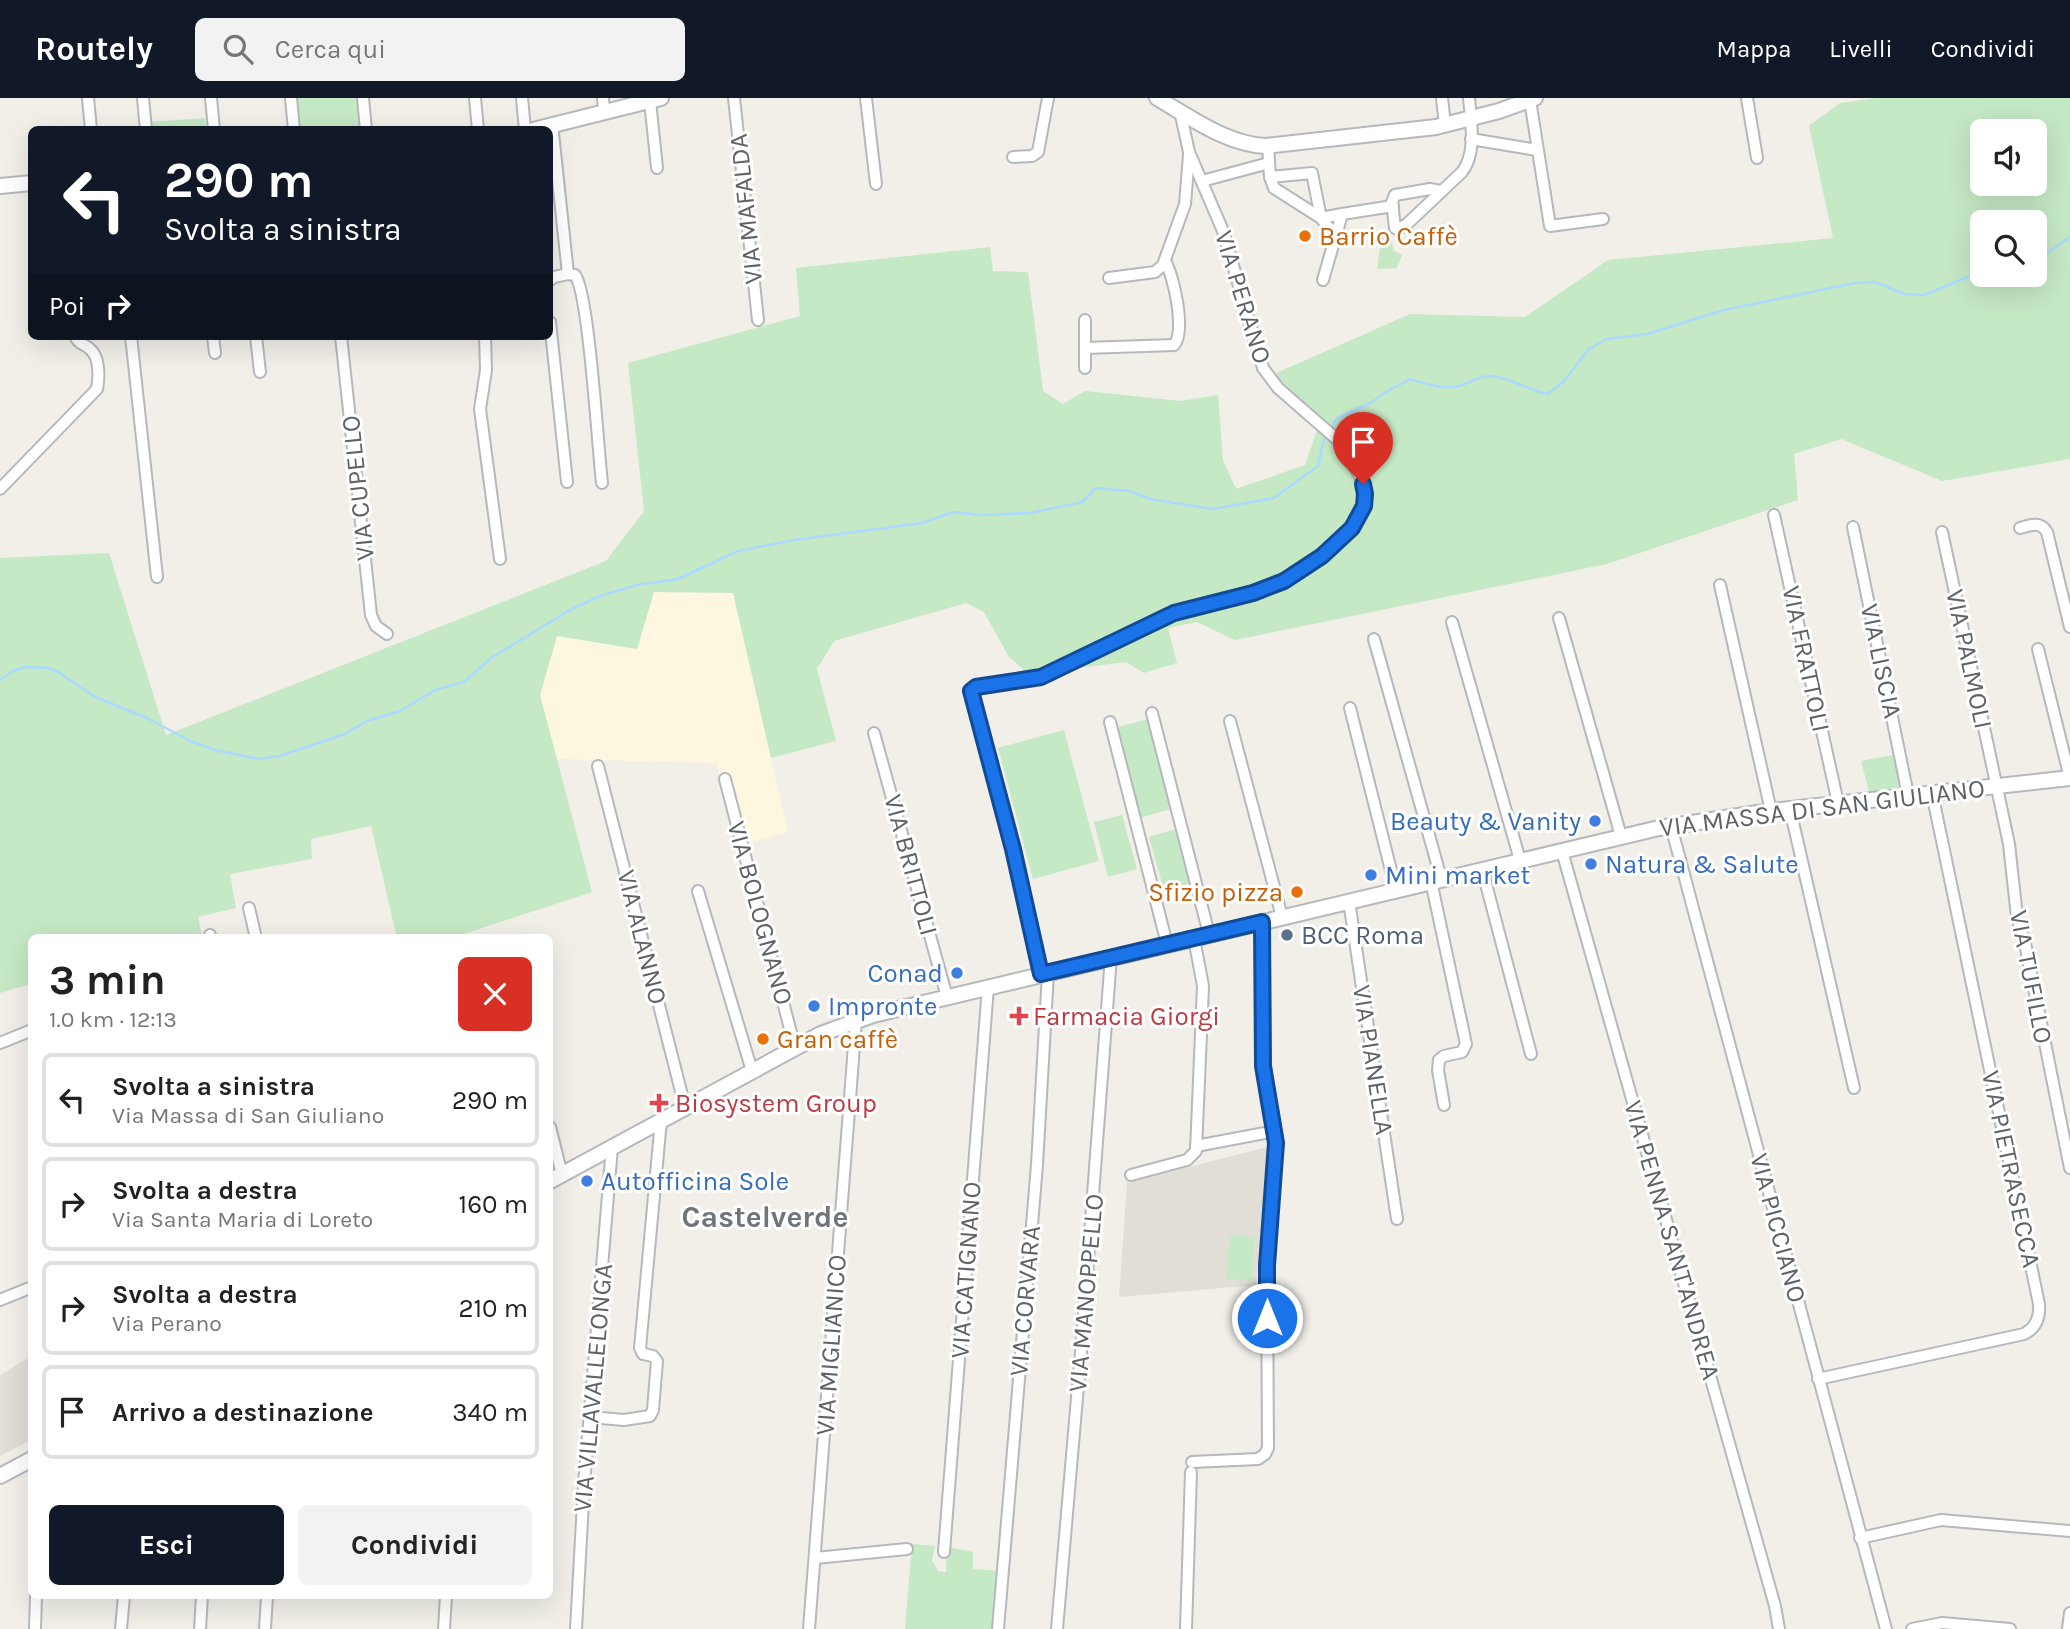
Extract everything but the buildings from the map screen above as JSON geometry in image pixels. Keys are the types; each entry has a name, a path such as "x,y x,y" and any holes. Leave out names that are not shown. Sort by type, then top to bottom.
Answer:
{"street":[{"path":"88,98 91,126"},
{"path":"144,98 146,126"},
{"path":"211,98 214,126"},
{"path":"291,98 294,126"},
{"path":"363,98 366,126"},
{"path":"475,98 478,126"},
{"path":"522,98 525,126"},
{"name":"VIA MAFALDA","path":"734,98 758,320"},
{"path":"866,98 877,184"},
{"path":"1013,156 1032,156 1038,152 1048,98"},
{"path":"1157,98 1237,141 1268,146 1445,125 1533,99 1550,226 1602,219"},
{"path":"1442,98 1445,125"},
{"path":"1441,191 1430,189 1399,193 1393,197 1394,226 1397,229 1402,228 1441,191 1466,166 1470,156 1471,139 1469,98"},
{"path":"1747,98 1757,158"},
{"path":"546,126 604,104 656,99 657,168"},
{"name":"VIA PERANO","path":"971,694 976,687 1044,675 1174,613 1274,586 1317,560 1352,528 1362,510 1365,488 1340,442 1278,388 1265,371 1223,231 1189,152 1180,111"},
{"path":"553,133 568,274"},
{"path":"1471,139 1538,150"},
{"path":"1268,146 1272,185 1337,232"},
{"path":"1110,278 1155,272 1161,268 1185,204 1189,152"},
{"path":"1202,181 1269,163"},
{"path":"1270,177 1312,173 1321,218"},
{"path":"0,186 28,183"},
{"path":"1321,218 1393,206"},
{"path":"1322,280 1342,214"},
{"path":"1085,348 1170,346 1176,342 1180,328 1172,276 1165,261"},
{"path":"553,278 573,274 578,280 584,307 602,483"},
{"path":"1085,320 1085,368"},
{"path":"0,489 95,392 99,378 95,356 77,340"},
{"path":"131,340 157,577"},
{"path":"213,340 215,353"},
{"path":"256,340 260,372"},
{"name":"VIA CUPELLO","path":"341,340 371,614 376,626 387,634"},
{"path":"485,340 486,370 480,409 500,559"},
{"path":"552,340 567,482"},
{"name":"VIA FRATTOLI","path":"1774,515 1838,803"},
{"path":"2020,528 2038,525 2047,532 2070,627"},
{"name":"VIA LISCIA","path":"1853,527 1908,795"},
{"name":"VIA PALMOLI","path":"1942,532 1996,786"},
{"path":"1720,585 1771,811"},
{"path":"1559,618 1621,836"},
{"path":"1452,622 1520,860"},
{"path":"1374,639 1436,880 1466,1044 1462,1052 1444,1056 1439,1060 1444,1105"},
{"path":"2038,649 2070,778"},
{"name":"VIA CORVARA","path":"971,694 984,734 1045,974 1037,1165 998,1629"},
{"path":"1350,708 1396,890"},
{"path":"1152,713 1209,934"},
{"path":"1230,721 1282,917"},
{"path":"1110,722 1167,944"},
{"name":"VIA BRITTOLI","path":"874,733 947,997"},
{"name":"VIA ALANNO","path":"598,766 685,1107"},
{"name":"VIA MASSA DI SAN GIULIANO","path":"556,1178 795,1048 856,1020 1111,957 1671,826 1771,811 2070,778"},
{"name":"VIA BOLOGNANO","path":"725,779 795,1048"},
{"name":"VIA TUFILLO","path":"1996,786 2010,844 2019,924 2070,1168"},
{"name":"VIA PIETRASECCA","path":"1818,1379 2024,1334 2032,1329 2038,1317 2039,1304 1932,793"},
{"path":"1790,809 1854,1088"},
{"name":"VIA PICCIANO","path":"1671,826 1886,1629"},
{"name":"VIA PENNA SANT'ANDREA","path":"1562,851 1775,1606 1779,1629"},
{"path":"1482,869 1531,1054"},
{"path":"698,891 752,1071"},
{"name":"VIA PIANELLA","path":"1349,901 1396,1219"},
{"path":"248,908 255,934"},
{"path":"1186,1629 1191,1467 1258,1459 1267,1451 1267,1283 1275,1131 1263,1066 1262,922"},
{"path":"1131,1175 1187,1160 1194,1154 1203,986 1194,938"},
{"name":"VIA MANOPPELLO","path":"1057,1629 1111,957"},
{"name":"VIA CATIGNANO","path":"944,1552 988,987"},
{"name":"VIA MIGLIANICO","path":"809,1629 856,1020"},
{"path":"0,1043 28,1032"},
{"path":"590,1418 630,1419 650,1416 653,1410 657,1361 655,1357 643,1354 640,1348 662,1120"},
{"path":"1196,1146 1275,1131"},
{"name":"VIA VILLAVALLELONGA","path":"576,1629 612,1147"},
{"path":"553,1152 556,1178"},
{"path":"0,1300 28,1289"},
{"path":"0,1476 28,1461"},
{"path":"1860,1538 1941,1520 2070,1531"},
{"path":"815,1558 907,1549"},
{"path":"35,1629 37,1599"},
{"path":"121,1629 124,1599"},
{"path":"200,1629 202,1599"},
{"path":"265,1629 267,1599"},
{"path":"444,1629 446,1599"},
{"path":"2068,1629 2070,1613"},
{"path":"1912,1629 1942,1623 2010,1629"}],"shaded area":[{"path":"653,592 733,593 788,832 746,844 716,763 557,759 540,695 557,636 637,649"},
{"path":"1267,1147 1256,1285 1119,1297 1127,1183"},
{"path":"28,1358 28,1442 0,1456 0,1375"}],"green space":[{"path":"296,98 356,98 359,126 299,126"},
{"path":"1876,98 2070,98 2070,459 1942,481 1841,439 1794,454 1798,500 1607,564 1235,640 1197,622 1168,628 1177,663 1144,673 1126,662 1029,674 1009,657 984,612 966,603 834,641 817,669 836,741 771,758 733,593 654,592 637,649 557,636 540,695 592,892 463,934 396,934 371,826 311,839 312,859 230,874 236,908 198,917 201,934 28,934 28,985 0,993 0,558 109,553 166,735 606,561 644,511 628,363 800,316 796,268 990,247 993,271 1028,272 1043,391 1063,404 1085,391 1180,401 1218,395 1223,460 1236,489 1305,465 1321,419 1272,375 1410,314 1525,317 1608,260 1833,238 1809,126 1840,103"},
{"path":"205,118 206,126 151,126 150,122"},
{"path":"1391,233 1393,250 1402,255 1397,268 1377,269 1382,234"},
{"path":"1148,719 1171,809 1139,818 1115,728"},
{"path":"1064,730 1099,861 1033,879 998,748"},
{"path":"1898,754 1905,791 1870,795 1861,761"},
{"path":"1122,815 1137,869 1108,877 1094,822"},
{"path":"1176,829 1191,883 1164,891 1149,837"},
{"path":"1230,1235 1255,1237 1252,1281 1226,1278"},
{"path":"912,1544 935,1546 932,1560 938,1571 946,1572 947,1547 973,1552 973,1569 999,1571 995,1629 905,1629"}],"waterway":[{"path":"2047,253 2070,237"},
{"path":"1330,430 1336,419 1372,402 1410,379 1453,387 1490,376 1548,394 1564,381 1589,349 1607,339 1647,334 1724,310 1855,283 1875,282 1904,294 1924,295 1970,276"},
{"path":"0,680 25,667 49,668 93,696 149,719 190,741 215,750 259,759 279,756 345,734 367,721 400,711 435,690 464,682 491,658 570,610 600,596 637,585 678,579 738,551 794,540 922,523 953,512 981,515 1031,513 1082,502 1096,488 1129,491 1150,499 1213,509 1274,498 1318,466 1327,436"}],"place":[{"name":"Barrio Caffè","path":"1305,236"},
{"name":"Beauty & Vanity","path":"1595,821"},
{"name":"Natura & Salute","path":"1591,864"},
{"name":"Mini market","path":"1371,875"},
{"name":"Sfizio pizza","path":"1297,892"},
{"name":"BCC Roma","path":"1287,935"},
{"name":"Conad","path":"957,973"},
{"name":"Impronte","path":"814,1006"},
{"name":"Farmacia Giorgi","path":"1019,1016"},
{"name":"Gran caffè","path":"763,1039"},
{"name":"Biosystem Group","path":"659,1103"},
{"name":"Autofficina Sole","path":"587,1181"}],"district":[{"name":"Castelverde","path":"765,1217"}],"route":[{"path":"1267,1318 1267,1265 1276,1143 1263,1066 1262,922 1041,974 1013,849 971,691 976,687 1044,675 1174,613 1253,593 1284,581 1301,572 1341,541 1357,522 1365,500 1363,484"}]}
